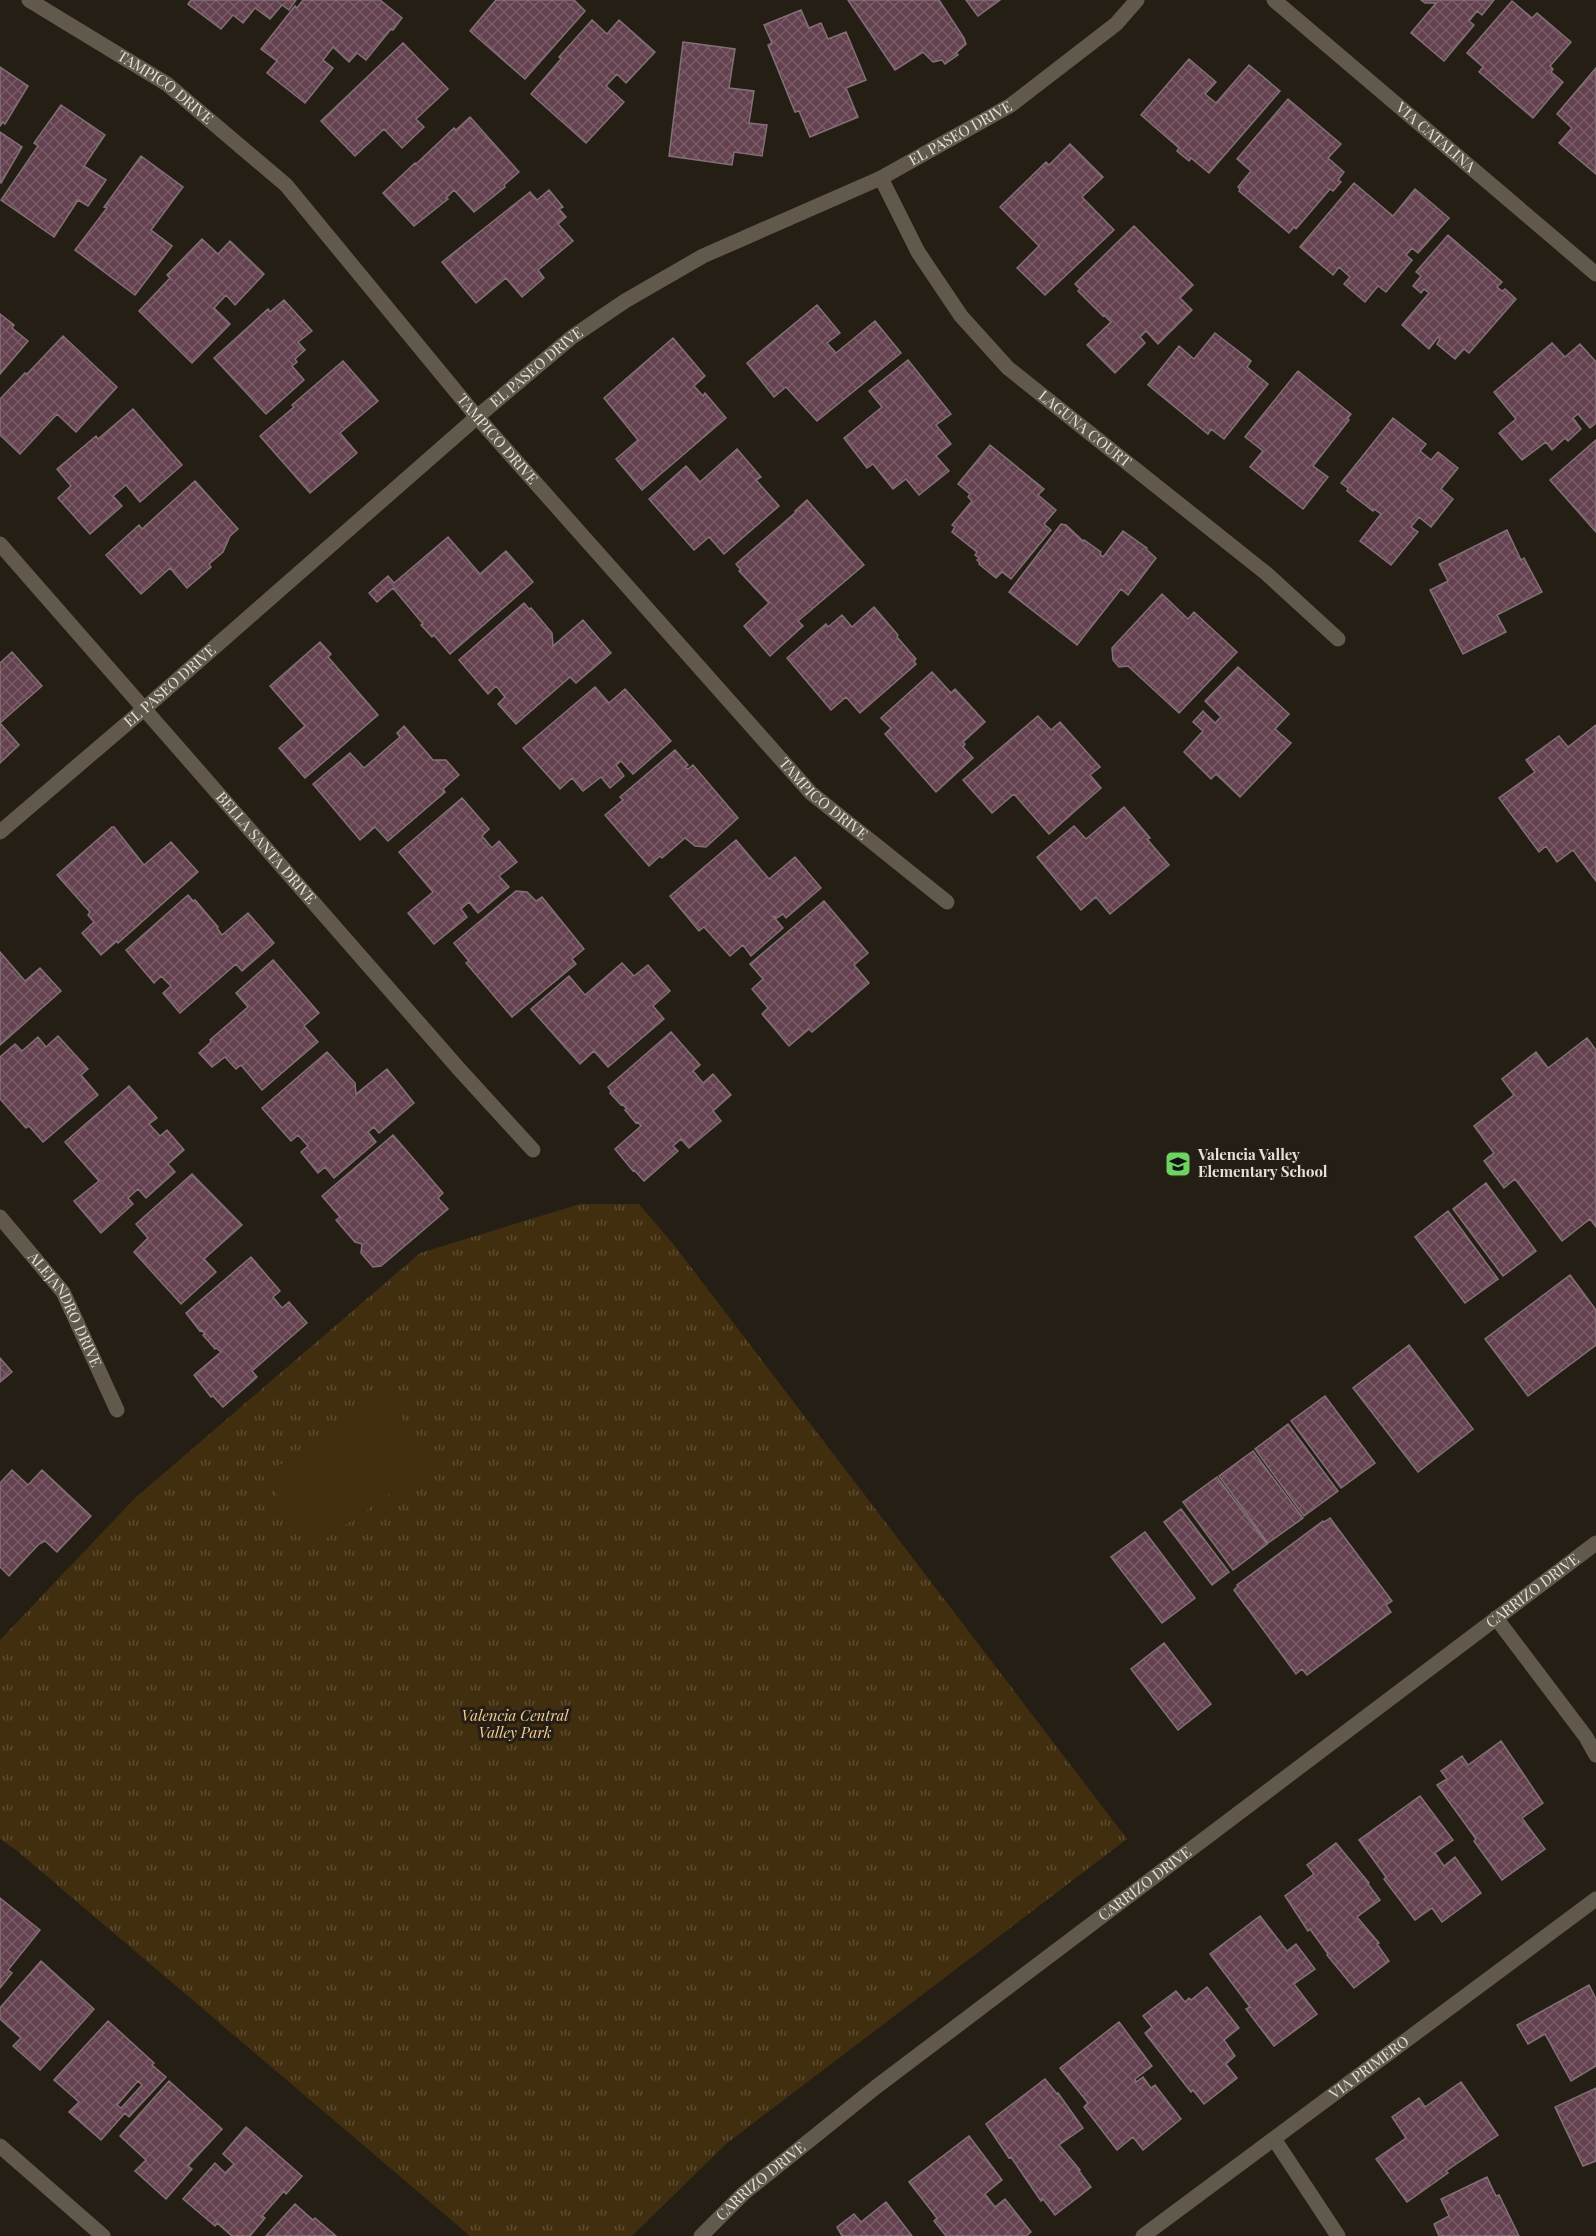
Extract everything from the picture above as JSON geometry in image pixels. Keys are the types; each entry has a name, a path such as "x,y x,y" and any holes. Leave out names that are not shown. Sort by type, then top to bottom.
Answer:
{"street":[{"name":"TAMPICO DRIVE","path":"29,0 167,84 286,185 477,417 811,793 946,902"},
{"name":"EL PASEO DRIVE","path":"0,832 572,337 625,301 703,256 881,178 1011,105 1116,24 1137,0"},
{"name":"VIA CATALINA","path":"1274,0 1596,274"},
{"name":"LAGUNA COURT","path":"881,178 918,252 936,279 961,316 1008,368 1267,574 1338,639"},
{"name":"BELLA SANTA DRIVE","path":"0,544 533,1150"},
{"name":"ALEJANDRO DRIVE","path":"0,1217 63,1292 117,1410"},
{"name":"CARRIZO DRIVE","path":"701,2236 744,2193 876,2087 1596,1543"},
{"path":"1496,1618 1586,1737 1596,1755"},
{"name":"VIA PRIMERO","path":"1143,2236 1596,1899"},
{"path":"1274,2139 1338,2236"},
{"path":"0,2146 103,2236"}],"green space":[{"name":"Valencia Central Valley Park","path":"580,1204 639,1204 674,1245 1127,1839 726,2144 632,2236 470,2236 16,1850 0,1839 0,1640 135,1498 420,1253"},
{"path":"383,1392 434,1463 314,1547 264,1476"}],"building":[{"path":"191,0 296,0 289,10 282,5 270,19 255,8 243,23 233,15 221,29 188,4"},
{"path":"303,0 380,0 402,18 366,60 357,53 349,62 333,47 323,60 333,68 305,103 267,73 277,61 261,49 295,6 297,8"},
{"path":"496,0 574,0 585,11 525,79 470,31"},
{"path":"848,0 939,0 966,44 956,53 958,55 945,64 942,60 933,62 923,52 895,70"},
{"path":"966,0 1000,0 978,16"},
{"path":"1421,0 1494,0 1482,15 1477,11 1469,21 1474,25 1444,61 1411,33 1436,3 1425,3"},
{"path":"1512,1 1532,18 1537,13 1571,42 1550,66 1553,69 1551,72 1563,82 1533,118 1479,72 1483,67 1467,53"},
{"path":"801,10 809,28 821,23 828,39 846,32 866,80 846,88 858,117 810,137 799,111 795,112 768,45 772,43 764,25"},
{"path":"592,20 607,34 619,20 655,52 626,83 617,74 606,86 624,102 586,143 531,94 561,59 559,57"},
{"path":"683,42 735,49 729,88 754,91 749,123 767,125 762,156 734,152 732,165 669,156"},
{"path":"403,43 448,89 416,119 424,127 402,148 384,129 355,156 321,121"},
{"path":"1189,59 1216,82 1205,94 1216,103 1249,65 1280,91 1209,173 1191,158 1189,161 1177,151 1179,148 1141,115"},
{"path":"0,67 28,86 5,124 3,122 0,126"},
{"path":"1596,68 1596,174 1559,143 1572,128 1557,114"},
{"path":"1288,99 1341,144 1328,158 1344,172 1338,180 1341,182 1333,191 1330,189 1296,229 1294,227 1289,233 1239,191 1238,187 1251,171 1237,159"},
{"path":"61,105 105,135 84,166 106,180 88,206 78,200 54,237 1,200 38,146 34,143"},
{"path":"470,117 519,172 504,185 505,187 474,212 454,190 446,198 448,199 414,226 383,193 454,128 456,130"},
{"path":"0,132 22,147 1,183 0,182"},
{"path":"1070,144 1103,177 1082,197 1114,230 1045,295 1017,268 1039,246 1000,207 1046,162 1049,165"},
{"path":"141,156 183,187 151,230 172,246 135,295 75,250 107,208 104,207"},
{"path":"1354,183 1393,216 1415,189 1449,218 1418,253 1412,248 1406,255 1412,260 1386,292 1378,286 1365,302 1344,284 1350,277 1339,267 1333,275 1300,247"},
{"path":"549,190 563,207 559,209 566,217 558,224 573,241 538,270 544,278 522,297 506,278 476,303 442,262 530,192 537,200"},
{"path":"1134,226 1193,285 1180,298 1192,310 1158,344 1146,331 1140,337 1145,343 1115,373 1087,345 1111,322 1078,291 1080,289 1075,284"},
{"path":"1448,235 1502,282 1497,287 1502,291 1505,289 1516,299 1469,353 1464,349 1455,359 1437,344 1440,339 1438,337 1429,349 1402,325 1429,293 1424,289 1421,293 1413,286 1421,276 1416,272"},
{"path":"202,239 218,254 230,241 264,274 235,305 226,295 214,308 230,324 192,363 139,311 170,278 167,275"},
{"path":"284,300 312,331 298,342 305,350 295,359 297,362 292,366 304,380 266,414 214,358 268,309 270,312"},
{"path":"817,305 840,333 827,343 836,353 875,321 901,353 817,421 786,387 774,397 747,363"},
{"path":"0,314 28,341 0,374"},
{"path":"1215,333 1251,361 1247,367 1268,384 1224,439 1211,429 1208,434 1148,385 1179,346 1194,359"},
{"path":"63,336 117,387 76,432 57,414 20,454 0,435 0,399"},
{"path":"673,338 705,376 694,386 703,396 705,393 726,418 642,490 616,459 638,440 604,398"},
{"path":"1552,343 1565,357 1580,344 1596,362 1596,423 1590,428 1578,414 1573,418 1581,429 1568,441 1565,438 1552,450 1546,442 1522,460 1499,433 1516,419 1494,392"},
{"path":"908,360 951,414 936,425 951,444 936,456 949,471 919,495 906,479 893,489 873,464 867,468 844,438 882,407 869,391"},
{"path":"343,361 378,401 340,433 357,453 310,493 260,436"},
{"path":"1298,371 1351,414 1347,419 1349,420 1313,466 1328,477 1303,509 1250,467 1263,451 1245,437"},
{"path":"133,409 182,465 140,502 126,485 113,496 122,506 90,534 58,498 71,486 57,469 96,436 98,439"},
{"path":"1393,418 1426,444 1420,451 1431,460 1438,452 1458,468 1441,489 1453,499 1431,527 1419,517 1411,527 1418,532 1391,565 1360,541 1381,514 1374,509 1373,511 1347,491 1348,488 1341,483"},
{"path":"1596,440 1596,532 1550,480"},
{"path":"990,445 1044,489 1038,495 1056,510 1044,524 1051,530 1011,579 1002,572 996,578 979,564 977,560 979,558 975,555 977,552 952,532 955,527 952,525 972,501 968,497 970,494 958,484"},
{"path":"737,449 761,477 756,480 779,506 724,554 709,537 694,550 649,499 686,466 700,482"},
{"path":"195,481 238,529 230,536 223,552 209,564 211,567 187,588 170,568 141,594 106,555 139,525 142,529"},
{"path":"807,500 864,565 798,621 803,626 770,656 744,626 769,603 739,571 741,570 736,564"},
{"path":"1061,524 1066,525 1083,541 1101,552 1103,557 1123,531 1147,548 1156,558 1128,595 1121,589 1077,645 1009,592"},
{"path":"1507,530 1521,560 1524,558 1542,592 1497,615 1506,632 1463,654 1430,590 1448,581 1439,564"},
{"path":"448,537 480,574 506,551 533,582 450,654 434,635 432,637 421,625 423,624 393,588 377,602 369,593 388,576 394,583"},
{"path":"1162,594 1188,619 1194,612 1237,652 1179,713 1128,666 1119,667 1113,660 1112,648"},
{"path":"524,603 552,633 553,646 583,620 611,653 576,683 570,677 516,724 498,704 505,697 496,686 488,694 459,660"},
{"path":"874,607 916,659 914,661 916,664 860,713 846,697 831,710 787,658 826,624 828,627 842,615 852,627"},
{"path":"320,642 331,654 328,657 378,715 305,778 279,748 305,726 270,686"},
{"path":"12,652 42,686 0,723 0,663"},
{"path":"1238,667 1289,714 1275,729 1291,743 1240,797 1216,774 1211,779 1184,752 1203,731 1193,722 1203,711 1215,723 1221,717 1205,701"},
{"path":"932,672 951,693 955,689 985,722 963,742 965,744 963,747 973,758 936,792 885,734 891,728 881,718"},
{"path":"595,687 609,703 625,689 671,741 633,774 621,761 616,765 624,776 610,788 601,777 583,791 572,778 560,789 523,748"},
{"path":"1038,716 1051,730 1060,722 1100,767 1090,775 1101,788 1049,834 1014,794 992,813 963,780"},
{"path":"0,723 19,745 0,763"},
{"path":"1596,725 1596,881 1573,850 1557,862 1546,846 1539,852 1499,798 1535,772 1526,760 1559,736 1568,747"},
{"path":"404,726 433,760 446,760 459,775 443,789 445,792 388,841 375,827 360,840 313,784 350,753 364,768 400,737 397,733"},
{"path":"675,750 688,765 685,767 688,769 693,765 738,818 706,847 695,846 685,838 649,866 605,815 623,800 620,797"},
{"path":"462,798 489,829 482,836 492,848 499,841 517,862 499,876 509,887 478,913 469,902 461,909 467,917 434,944 408,913 433,892 399,852"},
{"path":"1124,807 1169,865 1110,914 1096,897 1081,910 1037,857 1074,826 1086,839"},
{"path":"112,827 144,865 171,842 198,872 118,943 117,941 101,955 82,933 94,922 88,915 90,912 57,875"},
{"path":"736,840 769,879 795,857 821,888 786,918 783,914 777,918 773,916 783,928 751,956 743,945 730,956 704,927 699,931 670,896"},
{"path":"516,891 527,892 536,901 542,897 584,949 572,959 576,964 512,1017 466,963 469,961 454,943"},
{"path":"188,895 218,927 222,935 248,913 274,943 242,971 236,964 180,1013 163,993 171,986 161,976 154,983 126,950"},
{"path":"824,901 868,953 854,965 869,983 812,1032 809,1029 789,1046 762,1014 768,1008 752,989 763,979 750,964"},
{"path":"0,952 25,981 40,968 61,991 0,1045"},
{"path":"273,960 319,1013 304,1026 318,1042 262,1090 241,1065 236,1069 225,1057 212,1067 199,1053 211,1042 210,1040 248,1007 236,993"},
{"path":"622,963 634,976 648,965 670,991 653,1006 664,1019 608,1067 594,1051 580,1064 531,1009 569,976 585,995"},
{"path":"671,1032 700,1065 693,1071 703,1083 713,1074 731,1095 713,1111 721,1121 689,1148 681,1139 673,1146 678,1151 644,1181 615,1149 641,1126 610,1093 608,1087"},
{"path":"58,1036 88,1069 81,1075 98,1095 43,1142 29,1126 26,1128 0,1099 0,1057 15,1044 22,1051 38,1037 46,1047"},
{"path":"1587,1038 1596,1050 1596,1227 1590,1219 1562,1241 1515,1179 1504,1188 1484,1161 1494,1153 1474,1126 1514,1095 1502,1079 1536,1052 1548,1068"},
{"path":"327,1052 355,1083 356,1094 387,1069 414,1103 379,1133 374,1127 368,1132 376,1142 334,1178 325,1167 318,1173 301,1152 308,1146 298,1135 291,1141 262,1108"},
{"path":"129,1086 157,1118 149,1124 160,1136 167,1130 184,1150 168,1164 175,1172 146,1198 138,1189 128,1198 133,1204 101,1233 74,1201 99,1181 65,1142"},
{"path":"393,1135 443,1193 438,1198 448,1209 381,1266 373,1267 361,1253 362,1244 355,1242 336,1220 340,1217 322,1196"},
{"path":"192,1174 242,1225 204,1259 216,1272 181,1304 134,1252 148,1238 136,1224"},
{"path":"1486,1183 1536,1251 1503,1276 1453,1209"},
{"path":"1448,1211 1498,1279 1465,1303 1415,1237"},
{"path":"251,1257 280,1291 273,1297 282,1308 289,1302 307,1323 252,1371 257,1377 223,1407 213,1396 211,1397 194,1375 221,1352 215,1349 186,1313"},
{"path":"1570,1275 1596,1310 1596,1345 1528,1396 1485,1339"},
{"path":"1409,1345 1473,1429 1418,1472 1353,1388"},
{"path":"0,1358 12,1372 0,1382"},
{"path":"1325,1396 1375,1463 1341,1488 1291,1421"},
{"path":"1288,1424 1338,1491 1304,1516 1255,1449"},
{"path":"1253,1451 1303,1518 1268,1543 1219,1476"},
{"path":"12,1470 28,1485 42,1470 91,1516 57,1552 45,1541 39,1544 9,1576 0,1567 0,1483"},
{"path":"1217,1477 1267,1544 1233,1570 1183,1502"},
{"path":"1181,1509 1229,1572 1212,1585 1164,1522"},
{"path":"1330,1518 1392,1601 1386,1605 1391,1612 1307,1675 1302,1669 1296,1674 1234,1590 1237,1585"},
{"path":"1145,1532 1195,1598 1162,1623 1111,1557"},
{"path":"1164,1643 1211,1704 1178,1730 1131,1669"},
{"path":"1501,1741 1543,1803 1522,1818 1545,1849 1502,1880 1437,1785 1447,1779 1441,1771 1462,1756 1468,1765"},
{"path":"1420,1796 1453,1840 1435,1853 1444,1866 1455,1857 1481,1893 1442,1922 1432,1908 1415,1920 1384,1879 1386,1877 1359,1840"},
{"path":"1336,1843 1380,1900 1357,1917 1379,1943 1377,1944 1389,1961 1354,1988 1327,1955 1310,1929 1308,1931 1285,1896 1314,1874 1307,1865"},
{"path":"0,1898 40,1930 8,1970 12,1973 0,1988"},
{"path":"1260,1916 1287,1951 1296,1944 1315,1969 1294,1984 1317,2014 1274,2046 1246,2009 1250,2007 1210,1954"},
{"path":"41,1961 94,2009 40,2070 13,2046 21,2038 0,2019 0,2008"},
{"path":"1589,1985 1596,1999 1596,2066 1571,2081 1545,2034 1528,2044 1517,2025"},
{"path":"1207,1987 1239,2028 1224,2040 1235,2056 1226,2064 1237,2078 1204,2104 1193,2090 1191,2092 1145,2033 1152,2027 1143,2016 1176,1991 1185,2002"},
{"path":"108,2021 166,2077 129,2117 125,2113 101,2140 69,2112 79,2102 54,2080","holes":["138,2081 142,2085 121,2108 117,2105"]},
{"path":"1119,2022 1152,2066 1135,2079 1136,2082 1143,2077 1151,2088 1155,2085 1181,2119 1143,2150 1133,2137 1117,2150 1084,2107 1088,2103 1060,2068"},
{"path":"1045,2079 1083,2128 1059,2145 1091,2187 1055,2215 1043,2199 1041,2201 986,2124"},
{"path":"169,2081 222,2129 188,2166 192,2169 166,2199 135,2171 146,2160 120,2136"},
{"path":"1461,2082 1498,2135 1446,2171 1448,2173 1407,2202 1376,2159 1406,2138 1392,2117 1419,2098 1425,2107"},
{"path":"1596,2088 1596,2161 1583,2166 1555,2107"},
{"path":"246,2127 302,2176 286,2194 284,2191 262,2216 265,2218 250,2236 232,2236 217,2223 215,2226 183,2199 215,2163 225,2173 234,2164 223,2154"},
{"path":"969,2136 1002,2180 985,2194 995,2207 1005,2199 1031,2232 1026,2236 946,2236 934,2221 937,2218 909,2182"},
{"path":"1487,2177 1496,2196 1499,2195 1519,2236 1439,2236 1434,2224 1449,2216 1441,2199"},
{"path":"886,2202 912,2236 842,2236 837,2227 854,2214 861,2222"},
{"path":"295,2204 313,2220 315,2218 336,2236 266,2236"}],"place":[{"name":"Valencia Valley Elementary School","path":"1178,1164"}]}
